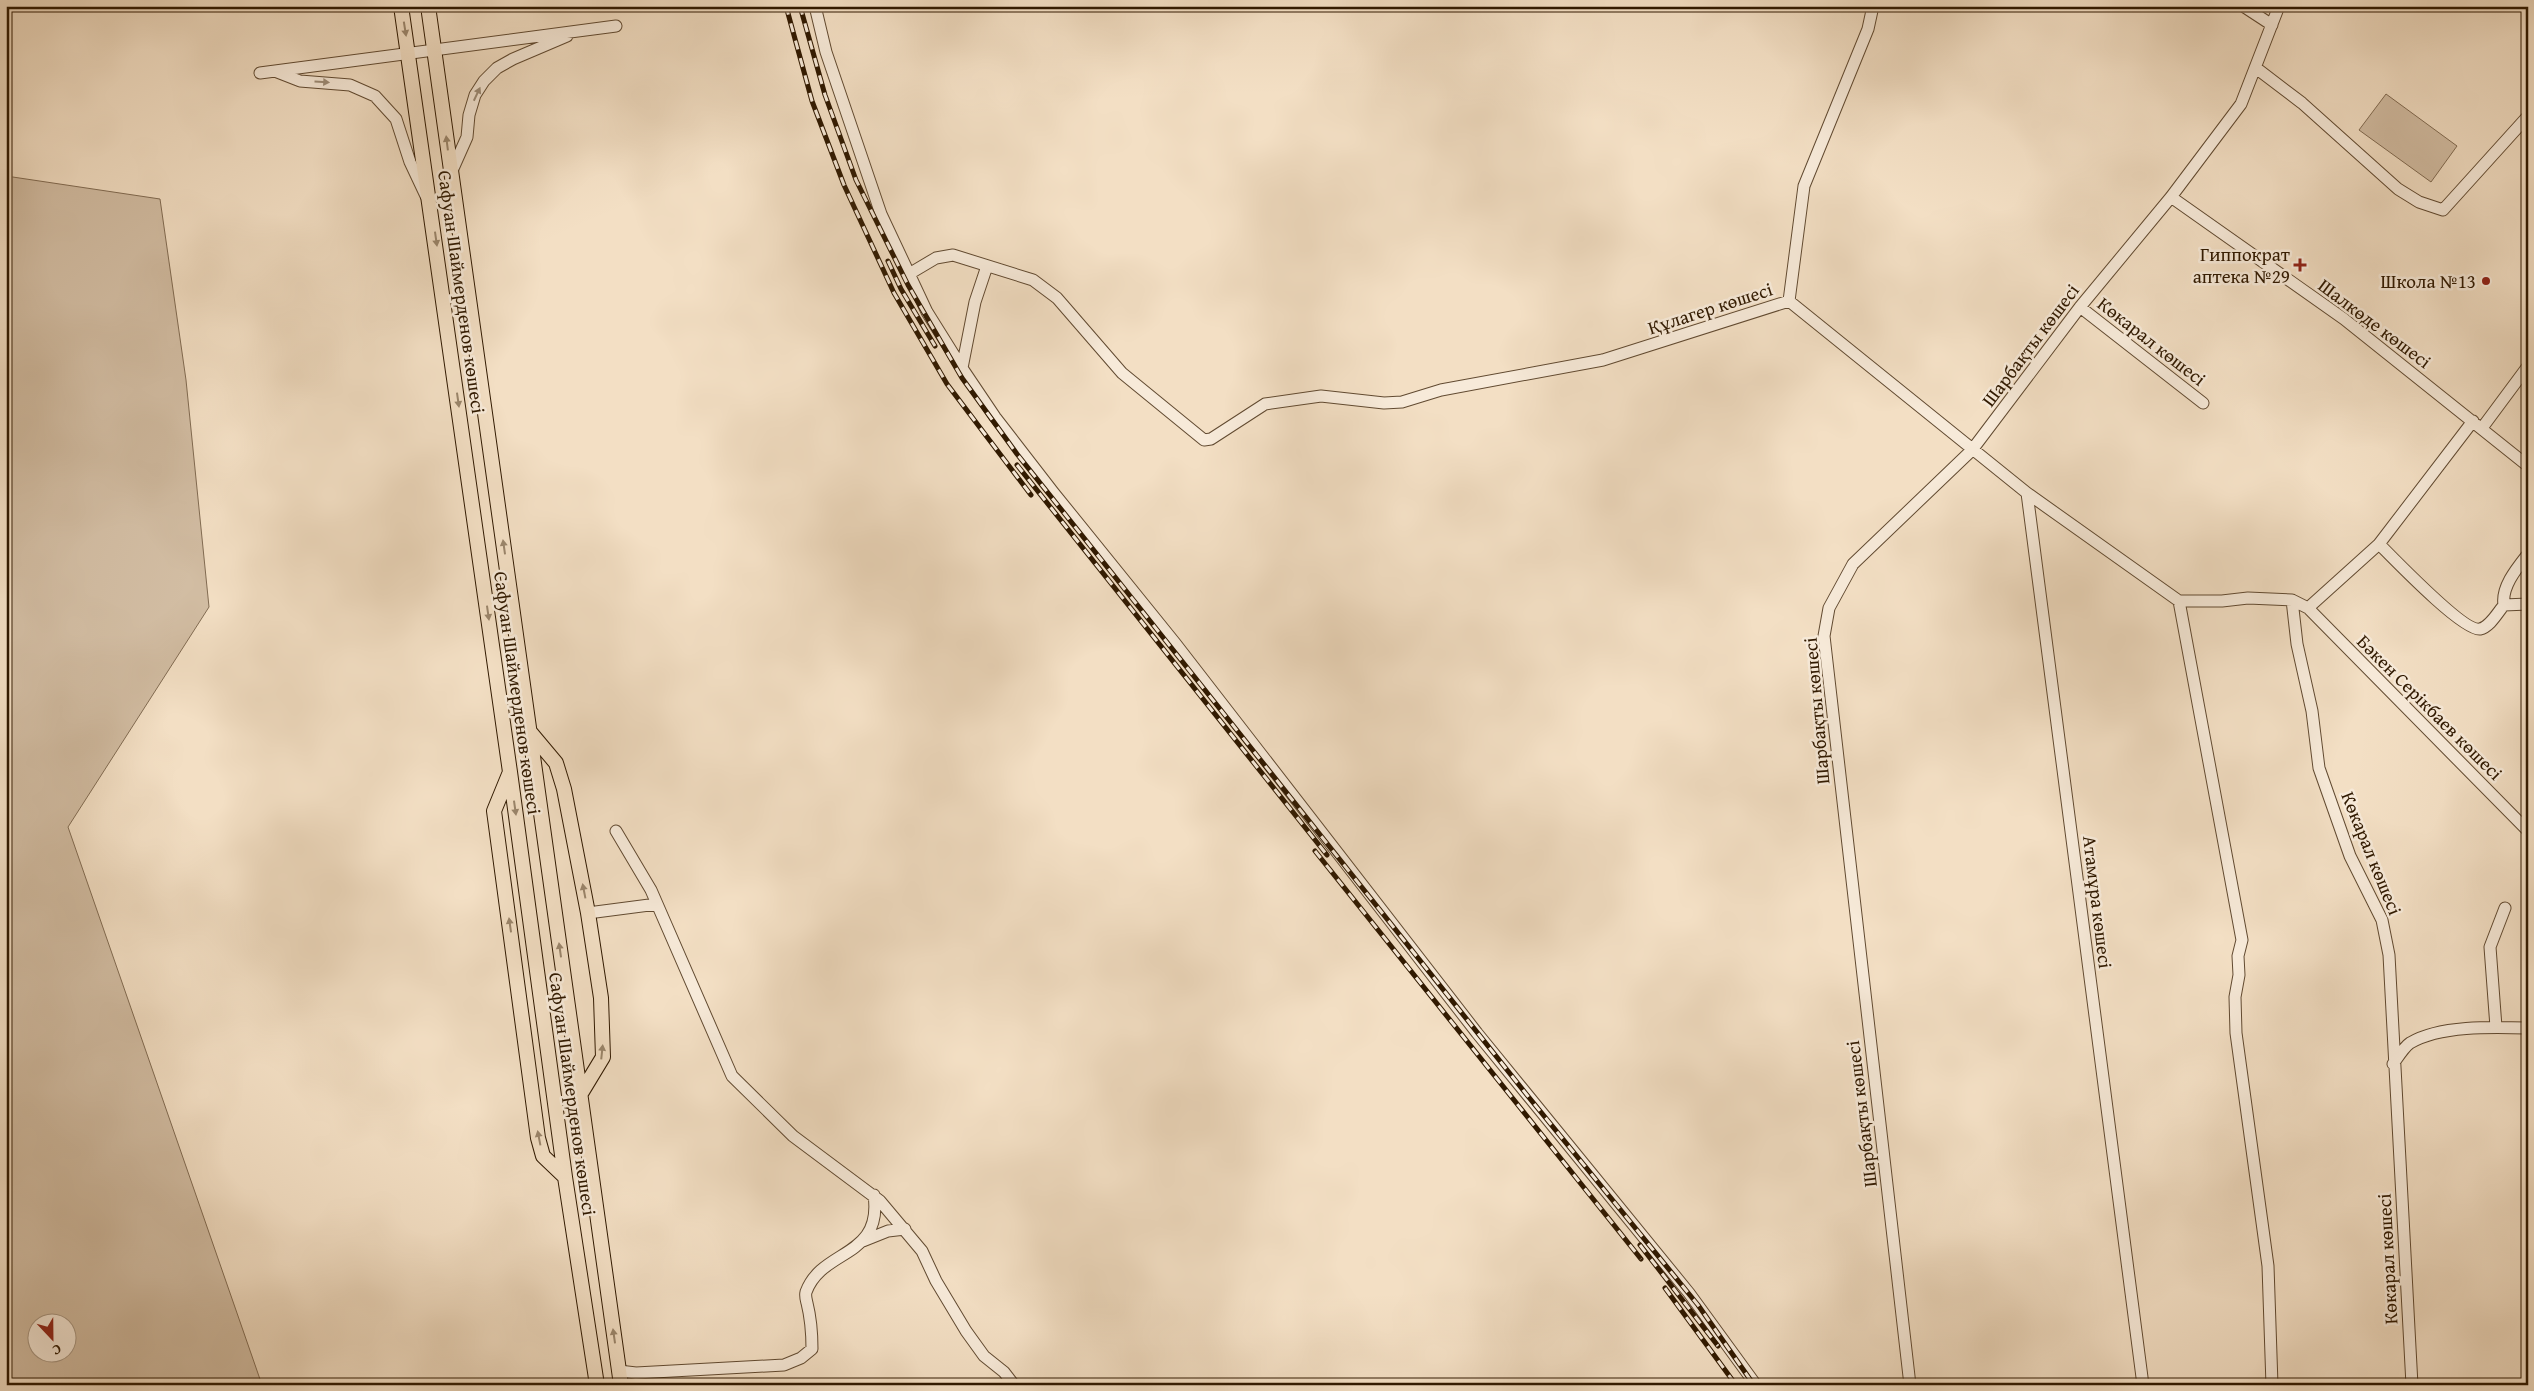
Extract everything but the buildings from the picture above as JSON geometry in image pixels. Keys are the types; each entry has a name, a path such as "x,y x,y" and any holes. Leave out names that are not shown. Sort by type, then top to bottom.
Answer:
{"main road":[{"name":"Сафуан Шаймерденов көшесі","path":"401,6 431,207 565,1177 597,1385"},
{"name":"Сафуан Шаймерденов көшесі","path":"428,6 620,1378"},
{"path":"530,732 556,763 564,789 588,913 601,998 603,1057 580,1094"},
{"path":"510,772 494,811 538,1138 543,1156 565,1177"}],"street":[{"path":"815,6 826,52 854,138 882,214 927,312 962,368 995,416 1047,484 1175,643 1477,1033 1689,1293 1756,1385"},
{"path":"1789,301 1804,186 1868,29 1873,6"},
{"path":"2243,6 2272,25"},
{"name":"Шарбақты көшесі","path":"1910,1385 1824,636 1829,608 1853,564 1972,450 2080,307 2171,197 2241,104 2279,6"},
{"path":"260,74 408,52 616,26"},
{"path":"451,173 467,137 469,115 475,95 484,80 497,68 513,59 576,32"},
{"path":"2256,68 2302,103 2398,189 2419,202 2443,210 2528,116"},
{"path":"275,71 300,81 350,84 368,91 383,103 396,119 410,162 431,207"},
{"name":"Шалкөде көшесі","path":"2171,197 2344,319 2528,466"},
{"path":"909,274 936,258 953,255 986,266 975,302 962,368"},
{"name":"Құлагер көшесі","path":"986,266 1040,284 1057,298 1122,373 1204,440 1211,438 1266,404 1321,396 1384,403 1402,402 1441,390 1603,360 1789,301 1972,450"},
{"name":"Көкарал көшесі","path":"2080,307 2203,403"},
{"path":"1972,450 2027,493 2179,601 2214,602 2248,598 2292,600 2308,608 2379,544 2528,366"},
{"name":"Атамұра көшесі","path":"2027,493 2143,1385"},
{"path":"2379,544 2446,608 2470,628 2479,630 2486,627 2504,605 2503,598 2506,589 2528,554"},
{"name":"Көкарал көшесі","path":"2292,600 2296,644 2312,712 2319,768 2350,856 2382,920 2389,955 2393,1064 2412,1385"},
{"path":"2179,601 2242,940 2238,956 2239,975 2235,997 2236,1033 2268,1266 2272,1385"},
{"path":"2504,605 2528,604"},
{"name":"Бәкен Серікбаев көшесі","path":"2308,608 2528,830"},
{"path":"616,831 657,904 732,1076 793,1136 874,1195 905,1228 922,1251 932,1274 966,1331 984,1356 1004,1372 1014,1385"},
{"path":"588,913 657,904"},
{"path":"2496,1028 2490,947 2505,908"},
{"path":"2393,1064 2409,1044 2434,1033 2496,1028 2528,1028"},
{"path":"863,1241 871,1229 876,1212 874,1195"},
{"path":"620,1378 636,1373 784,1365 801,1358 812,1349 812,1325 805,1294 814,1276 863,1241 888,1231 905,1228"}],"shaded area":[{"path":"2386,94 2457,146 2431,182 2359,130"},
{"path":"6,176 160,199 186,380 209,607 68,827 262,1385 6,1385"}],"railway":[{"path":"786,6 812,101 844,185 894,293 947,384 1031,495"},
{"path":"800,6 825,95 856,180 908,285 962,378 1017,454 1527,1095 1698,1305 1754,1385"},
{"path":"888,261 901,289 935,346"},
{"path":"1017,465 1327,855"},
{"path":"1315,851 1641,1259"},
{"path":"1640,1245 1718,1346"},
{"path":"1665,1288 1736,1385"}],"place":[{"name":"Гиппократ аптека №29","path":"2300,265"},
{"name":"Школа №13","path":"2486,281"}]}
